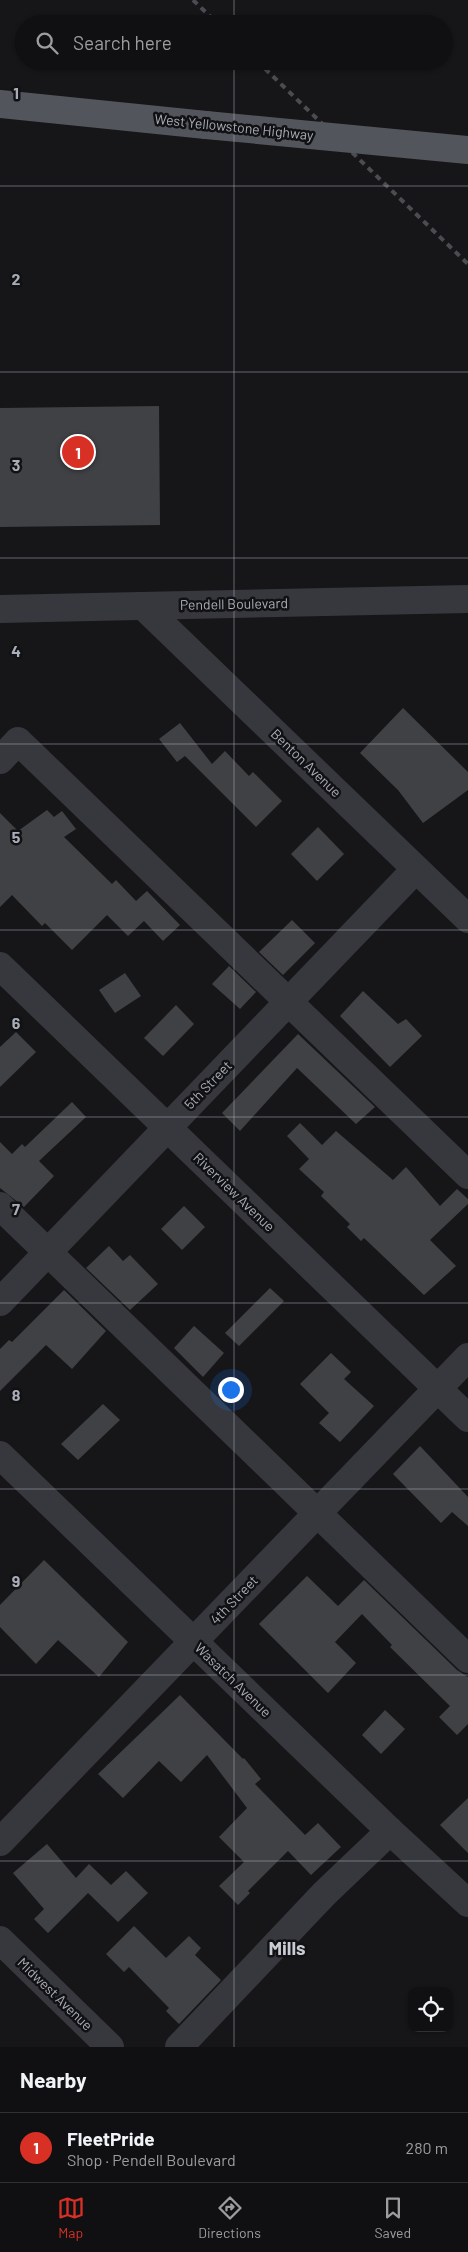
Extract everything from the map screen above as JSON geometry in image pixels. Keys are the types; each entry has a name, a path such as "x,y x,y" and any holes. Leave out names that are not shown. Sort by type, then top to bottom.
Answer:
{"main road":[{"name":"West Yellowstone Highway","path":"0,104 468,150"}],"street":[{"name":"Pendell Boulevard","path":"0,609 468,599"},
{"name":"Benton Avenue","path":"143,606 468,920"},
{"path":"9,750 289,1002 468,1175"},
{"name":"5th Street","path":"0,1302 416,869"},
{"name":"Riverview Avenue","path":"0,966 468,1418"},
{"path":"0,1206 468,1659"},
{"name":"4th Street","path":"0,1842 468,1357"},
{"name":"Wasatch Avenue","path":"0,1455 390,1832 467,1899"},
{"path":"179,2047 324,1894 390,1832"},
{"name":"Midwest Avenue","path":"0,1940 110,2047"}],"building":[{"path":"159,406 160,525 0,527 0,408"},
{"path":"403,708 468,772 468,790 423,823 398,790 360,753"},
{"path":"180,723 212,764 225,751 249,776 253,772 282,801 256,827 185,756 177,762 159,739"},
{"path":"47,810 54,817 62,811 76,829 64,837 112,884 116,880 136,901 147,891 180,925 163,941 144,921 128,936 107,915 72,950 45,923 42,926 12,895 0,907 0,813 18,831"},
{"path":"318,827 344,854 317,881 291,854"},
{"path":"292,920 315,943 283,975 259,952"},
{"path":"229,966 256,992 240,1009 212,984"},
{"path":"125,973 141,996 115,1013 99,990"},
{"path":"363,991 398,1024 406,1019 422,1036 390,1067 340,1016"},
{"path":"176,1005 194,1024 163,1056 144,1038"},
{"path":"16,1032 36,1052 0,1087 0,1047"},
{"path":"298,1034 375,1107 356,1124 297,1068 240,1131 222,1113"},
{"path":"72,1102 86,1117 39,1161 54,1176 24,1207 0,1188 0,1142 12,1154 22,1144 25,1147"},
{"path":"300,1123 322,1145 336,1131 393,1180 406,1167 440,1206 457,1189 468,1199 468,1204 430,1240 456,1266 424,1295 364,1238 361,1241 347,1227 350,1224 321,1196 324,1192 299,1169 309,1159 287,1136"},
{"path":"184,1206 205,1227 182,1250 161,1229"},
{"path":"109,1246 123,1261 130,1255 158,1284 130,1310 86,1268"},
{"path":"270,1288 284,1301 239,1346 225,1333"},
{"path":"64,1290 106,1331 72,1369 46,1345 0,1391 0,1349 9,1340 12,1342"},
{"path":"194,1326 224,1353 203,1377 174,1348"},
{"path":"331,1353 351,1372 344,1379 374,1406 340,1442 319,1423 329,1413 300,1384"},
{"path":"103,1404 120,1420 78,1460 61,1444"},
{"path":"420,1446 468,1497 468,1526 452,1512 441,1523 393,1474"},
{"path":"44,1560 128,1642 99,1677 58,1640 36,1664 0,1627 0,1605"},
{"path":"307,1576 338,1606 364,1580 457,1670 468,1677 468,1724 457,1735 439,1717 450,1706 390,1647 392,1645 362,1614 335,1642 356,1663 328,1693 259,1624"},
{"path":"180,1695 244,1758 261,1779 255,1784 305,1835 318,1823 341,1847 311,1875 288,1851 248,1891 250,1893 238,1905 219,1886 244,1862 219,1837 247,1808 207,1755 181,1782 159,1761 123,1798 98,1774"},
{"path":"385,1710 405,1729 381,1754 362,1735"},
{"path":"468,1798 468,1853 440,1825"},
{"path":"47,1844 76,1878 89,1864 111,1885 126,1871 148,1893 118,1922 88,1893 48,1933 34,1919 44,1909 13,1873"},
{"path":"134,1926 166,1958 189,1936 201,1948 195,1955 221,1980 179,2024 166,2011 169,2008 129,1967 124,1972 106,1954"}],"railway":[{"path":"193,0 209,15"},
{"path":"266,70 468,264"}],"place":[{"name":"FleetPride","path":"78,452"}],"district":[{"name":"Mills","path":"287,1948"}]}
